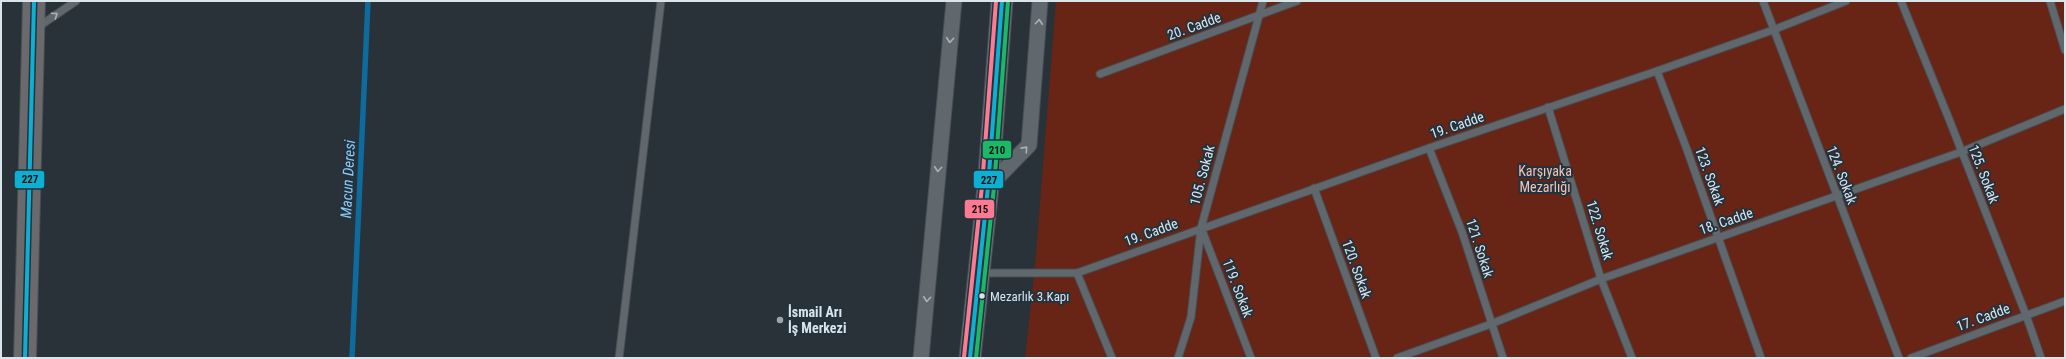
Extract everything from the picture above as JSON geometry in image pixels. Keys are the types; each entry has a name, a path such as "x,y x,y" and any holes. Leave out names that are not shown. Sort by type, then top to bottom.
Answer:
{"main road":[{"path":"25,358 34,1"},
{"path":"971,357 988,187 1002,1"}],"street":[{"path":"921,358 954,1"},
{"path":"988,187 1029,145 1040,1"}],"lane":[{"path":"34,29 76,1"},
{"path":"619,358 661,1"},
{"name":"105. Sokak","path":"1178,358 1191,317 1201,228 1263,1"},
{"name":"20. Cadde","path":"1100,74 1297,1"},
{"name":"124. Sokak","path":"1763,1 1836,197 1899,358"},
{"name":"19. Cadde","path":"979,273 1077,273 1314,188 1773,30 1846,1"},
{"name":"125. Sokak","path":"1901,1 2026,315 2041,358"},
{"path":"2050,1 2065,50"},
{"name":"123. Sokak","path":"1657,71 1761,358"},
{"name":"122. Sokak","path":"1548,108 1601,279 1632,358"},
{"name":"18. Cadde","path":"1397,358 1491,324 1601,279 1961,152 2065,109"},
{"name":"121. Sokak","path":"1429,148 1462,232 1503,358"},
{"name":"120. Sokak","path":"1314,188 1376,358"},
{"name":"119. Sokak","path":"1201,228 1250,358"},
{"path":"1077,273 1112,358"},
{"name":"17. Cadde","path":"1911,358 2065,301"}],"green space":[{"name":"Karşıyaka Mezarlığı","path":"1056,1 2065,1 2065,358 1025,358 1035,267"}],"waterway":[{"name":"Macun Deresi","path":"352,358 368,1"}],"transit line":[{"name":"227","path":"25,358 34,1"},
{"name":"215","path":"964,357 982,186 996,1"},
{"name":"227","path":"970,358 988,187 1002,1"},
{"name":"210","path":"976,358 994,187 1008,1"}],"place":[{"name":"Mezarlık 3.Kapı","path":"982,296"},
{"name":"İsmail Arı İş Merkezi","path":"780,320"}]}
